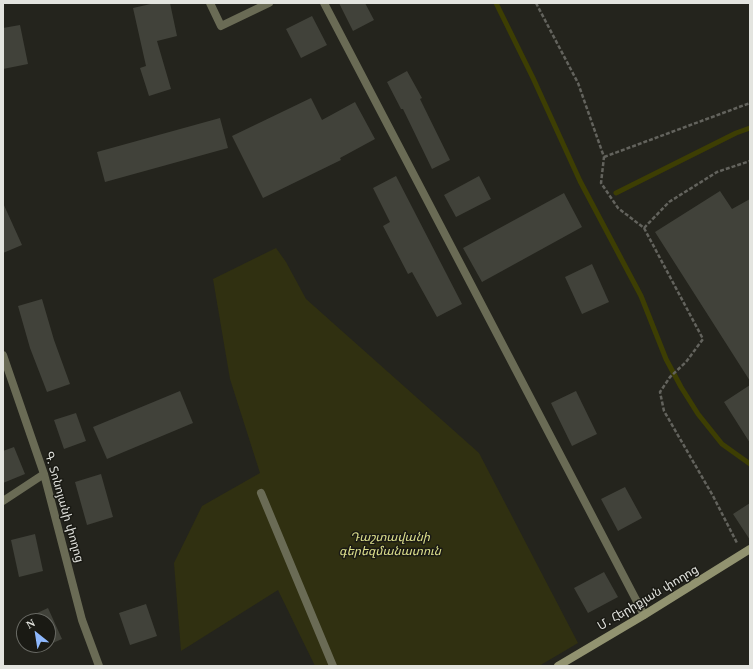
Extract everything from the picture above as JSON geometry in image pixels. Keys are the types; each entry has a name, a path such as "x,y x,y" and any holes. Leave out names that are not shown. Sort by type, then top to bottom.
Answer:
{"main road":[{"name":"Մ. Հերիքյան փողոց","path":"558,666 644,615 750,549"}],"street":[{"path":"210,3 221,26 269,3"},
{"path":"324,3 644,615"},
{"name":"Գ. Տոնոյանի փողոց","path":"3,355 44,474 82,620 99,666"},
{"path":"3,501 44,474"},
{"path":"260,493 334,666"}],"path":[{"path":"536,3 578,83 604,157 601,183 618,208 644,228 704,338 686,362 670,377 660,392 664,411 713,496 743,554"},
{"path":"604,157 750,103"},
{"path":"644,228 669,202 717,172 750,161"}],"green space":[{"name":"Դաշտավանի գերեզմանատուն","path":"276,248 286,262 306,299 479,453 578,643 539,666 315,666 278,590 181,651 174,563 202,506 260,473 230,379 213,279"}],"building":[{"path":"155,3 170,3 177,36 157,41 171,89 149,96 140,68 146,66 133,8"},
{"path":"339,3 365,3 374,20 353,31"},
{"path":"312,16 327,45 301,58 286,29"},
{"path":"20,25 28,64 3,69 3,28"},
{"path":"407,71 422,98 420,99 450,160 432,169 403,109 401,109 387,82"},
{"path":"311,98 322,120 355,102 375,139 340,158 341,160 263,198 232,136"},
{"path":"220,118 228,148 105,182 97,152"},
{"path":"396,176 462,304 437,317 412,272 408,274 383,226 390,222 373,188"},
{"path":"479,176 491,199 456,217 444,195"},
{"path":"720,191 732,209 750,199 750,381 655,232"},
{"path":"564,193 582,227 482,282 463,248"},
{"path":"3,203 22,245 3,253"},
{"path":"592,264 609,302 582,314 565,277"},
{"path":"42,299 54,340 70,384 47,392 30,348 18,306"},
{"path":"750,385 750,443 724,402"},
{"path":"180,391 193,423 107,459 93,427"},
{"path":"576,391 597,434 572,446 551,403"},
{"path":"76,413 86,441 64,449 54,420"},
{"path":"14,447 25,474 3,483 3,451"},
{"path":"101,474 113,517 87,525 75,482"},
{"path":"625,487 642,518 618,531 601,499"},
{"path":"750,503 750,540 733,514"},
{"path":"35,534 43,571 19,577 11,540"},
{"path":"604,572 618,597 588,613 574,588"},
{"path":"146,604 157,636 130,645 119,613"},
{"path":"48,608 50,613 37,613"},
{"path":"56,626 62,639 56,642"}],"waterway":[{"path":"496,3 533,78 580,181 641,296 666,359 681,387 698,414 722,444 750,464"},
{"path":"616,193 736,133 750,128"}]}
